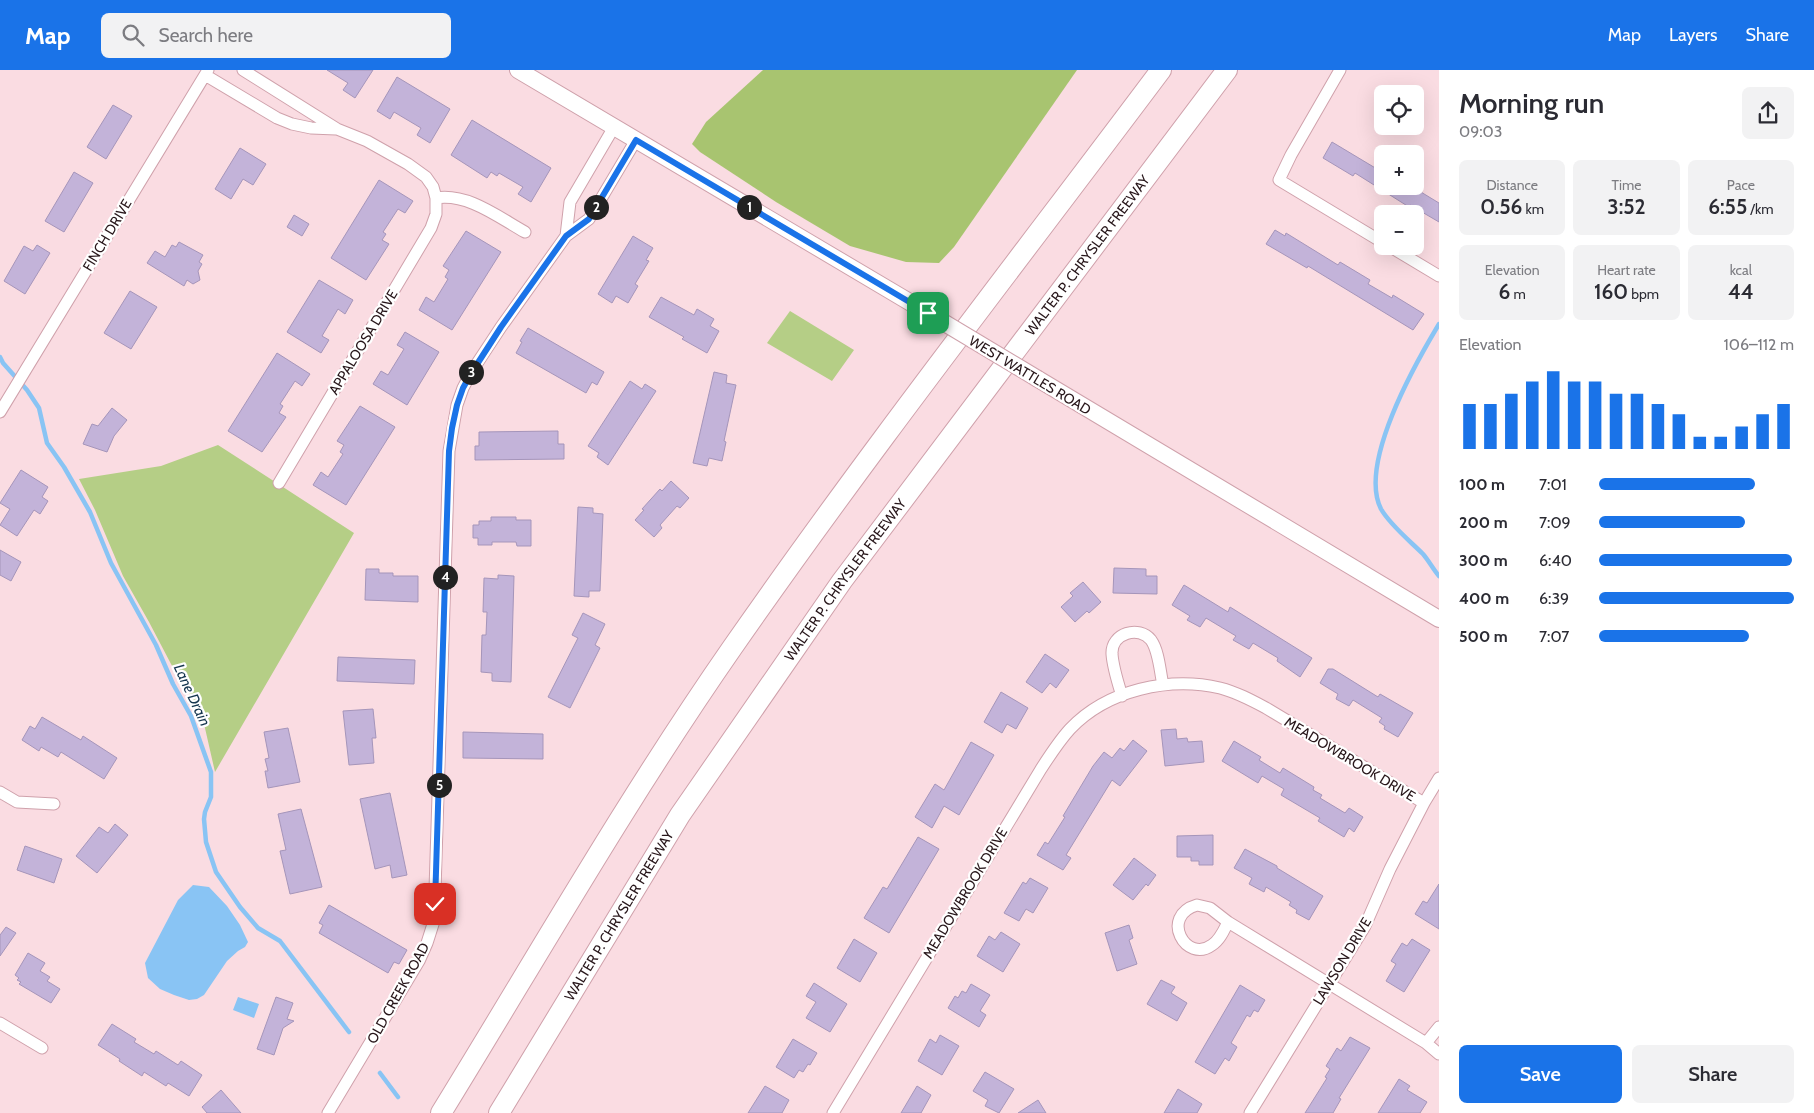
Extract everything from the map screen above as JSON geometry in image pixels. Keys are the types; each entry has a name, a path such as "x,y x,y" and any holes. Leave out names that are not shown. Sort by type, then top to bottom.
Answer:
{"highway":[{"path":"441,1113 631,799 730,650 824,519 1161,70"},
{"name":"WALTER P. CHRYSLER FREEWAY","path":"500,1113 680,815 836,590 1227,70"}],"street":[{"path":"243,70 338,129 367,141 418,170 433,186 436,198 452,196 464,199 525,232"},
{"name":"WEST WATTLES ROAD","path":"518,70 1439,619"},
{"path":"1340,70 1291,155 1279,180 1374,237"},
{"path":"206,72 277,118 292,124 311,128 338,129"},
{"name":"FINCH DRIVE","path":"0,412 206,72"},
{"name":"OLD CREEK ROAD","path":"566,236 570,202 614,127"},
{"name":"OLD CREEK ROAD","path":"328,1113 419,961 427,944 434,921 449,451 457,405 463,388 472,372 501,327 566,236 589,219 636,140"},
{"name":"APPALOOSA DRIVE","path":"279,483 431,228 436,214 436,198"},
{"path":"1404,255 1439,276"},
{"path":"1122,696 1112,653 1117,640 1130,632 1137,632 1150,639 1154,646 1163,685"},
{"name":"MEADOWBROOK DRIVE","path":"833,1113 1040,768 1062,738 1080,720 1100,706 1122,696 1163,685 1204,685 1239,694 1266,708 1424,803"},
{"name":"LAWSON DRIVE","path":"1250,1113 1365,926 1390,869 1439,778"},
{"path":"0,792 17,802 54,804"},
{"path":"1228,922 1213,945 1206,948 1191,947 1185,943 1178,931 1178,924 1184,911 1197,905 1210,908 1228,922 1426,1043 1439,1054"},
{"path":"0,1023 42,1048"},
{"path":"1426,1043 1439,1027"}],"green space":[{"path":"763,70 1077,70 954,247 939,263 906,262 850,246 776,202 700,152 692,144 706,122"},
{"path":"790,311 854,350 832,381 767,343"},
{"path":"218,445 354,533 215,772 202,715 171,664 123,576 95,510 79,479 161,466"}],"water":[{"path":"193,885 209,887 227,906 240,925 248,942 245,947 227,961 204,995 197,999 189,1000 160,989 148,978 145,963 178,900"},
{"path":"238,997 259,1004 254,1018 233,1010"}],"building":[{"path":"327,70 373,70 355,98 343,90 348,83"},
{"path":"397,77 450,109 430,143 417,135 421,128 394,112 390,119 377,111"},
{"path":"113,105 132,116 106,159 87,147"},
{"path":"472,120 551,168 531,202 518,194 523,187 499,173 497,176 491,172 487,178 451,155"},
{"path":"1332,142 1374,167 1374,185 1355,173 1353,176 1323,158"},
{"path":"240,148 266,164 253,185 243,179 231,199 215,189"},
{"path":"74,172 93,183 64,232 45,221"},
{"path":"379,180 413,201 405,213 398,209 383,232 386,234 382,240 389,244 366,280 331,258"},
{"path":"1424,194 1439,203 1439,222 1424,213 1424,205 1406,205 1390,195"},
{"path":"294,215 309,224 302,236 287,227"},
{"path":"1275,230 1285,236 1286,233 1338,265 1340,262 1370,280 1368,284 1392,298 1393,295 1424,314 1413,330 1308,266 1307,268 1266,244"},
{"path":"466,231 501,252 452,330 419,310 426,297 434,302 448,279 445,277 449,270 443,266"},
{"path":"633,236 653,248 646,260 649,261 635,284 638,286 628,303 616,296 612,303 598,294"},
{"path":"179,242 203,255 199,262 202,264 198,271 200,280 193,284 187,280 184,286 147,263 155,251 165,257 172,245 176,247"},
{"path":"37,245 50,253 25,294 4,281 24,246 33,251"},
{"path":"319,280 353,300 345,314 338,309 322,336 329,340 321,353 287,332"},
{"path":"130,291 157,307 131,349 104,333"},
{"path":"661,297 694,315 697,309 714,319 710,326 719,331 707,353 649,317"},
{"path":"528,328 604,372 597,385 592,382 586,393 516,353 522,342 520,341"},
{"path":"405,332 439,352 407,405 373,384 381,371 388,375 404,349 397,345"},
{"path":"277,353 310,374 302,386 295,381 280,404 283,406 279,413 286,417 262,452 228,431"},
{"path":"714,372 727,375 726,383 736,385 724,441 726,442 722,461 709,458 707,466 693,463"},
{"path":"630,381 642,389 645,384 656,391 608,465 597,457 599,453 588,446"},
{"path":"360,406 395,427 346,505 313,485 321,472 328,477 343,454 340,452 344,445 337,441"},
{"path":"112,408 127,420 114,436 107,452 83,444 92,424 98,426"},
{"path":"558,431 558,444 564,444 564,459 475,460 475,446 479,446 479,432"},
{"path":"21,470 48,487 42,497 48,501 40,514 34,510 17,536 0,525 10,509 0,503"},
{"path":"671,481 689,498 680,508 677,506 660,525 662,528 654,537 635,520 660,489 662,491"},
{"path":"578,507 593,508 593,513 603,514 600,591 589,591 589,597 574,596"},
{"path":"491,517 516,517 516,520 531,520 531,546 517,546 516,542 492,542 492,545 478,545 478,538 473,538 473,525 479,525 479,521 491,521"},
{"path":"0,550 21,562 11,581 0,575"},
{"path":"1114,568 1146,569 1146,576 1157,576 1157,594 1113,593"},
{"path":"366,569 379,569 379,573 393,573 393,576 418,576 418,602 365,600"},
{"path":"498,575 514,576 511,682 492,681 492,673 481,672 482,635 486,635 487,612 483,612 484,578 498,579"},
{"path":"1083,582 1101,602 1075,622 1061,607 1073,596 1070,593"},
{"path":"1184,585 1228,612 1230,607 1312,658 1300,677 1277,661 1278,658 1253,643 1249,649 1233,640 1236,636 1206,618 1200,627 1187,620 1190,616 1172,605"},
{"path":"583,613 605,624 595,645 600,648 570,708 548,697 578,638 572,635"},
{"path":"1045,654 1069,670 1056,688 1050,683 1042,693 1026,682"},
{"path":"338,657 415,660 414,684 337,681"},
{"path":"1328,669 1333,669 1378,697 1380,694 1413,713 1398,737 1384,729 1385,726 1379,722 1382,718 1353,700 1349,706 1336,699 1338,694 1320,683"},
{"path":"1001,692 1028,708 1016,729 1007,724 1002,733 984,722"},
{"path":"373,709 376,738 372,738 374,763 349,765 343,711"},
{"path":"42,717 81,740 83,736 117,758 104,779 61,752 58,757 41,747 39,751 22,740 30,726 35,729"},
{"path":"288,728 300,782 268,788 265,771 268,771 265,759 269,758 264,732"},
{"path":"1176,729 1177,739 1187,738 1188,742 1202,741 1204,762 1165,766 1161,730"},
{"path":"463,732 543,734 543,759 463,758"},
{"path":"1133,740 1147,751 1120,786 1112,780 1066,855 1071,858 1063,870 1037,855 1045,842 1048,844 1093,766 1104,752 1112,758 1120,748 1124,751"},
{"path":"1234,741 1261,757 1259,760 1280,773 1283,768 1314,787 1313,790 1322,795 1320,798 1345,813 1349,808 1363,817 1354,832 1349,828 1344,837 1318,821 1320,818 1281,795 1284,789 1262,776 1258,783 1222,761"},
{"path":"971,742 994,755 959,815 944,806 932,828 915,817 935,784 944,790"},
{"path":"390,793 407,875 392,878 390,865 375,869 360,799"},
{"path":"301,809 322,887 290,894 280,851 286,850 278,814"},
{"path":"115,824 128,835 97,873 76,856 99,827 108,833"},
{"path":"1213,835 1213,865 1199,865 1199,861 1191,861 1191,857 1177,857 1177,836"},
{"path":"918,837 939,849 889,933 864,918 883,887 887,889"},
{"path":"25,846 62,859 54,883 17,870"},
{"path":"1245,849 1277,866 1277,868 1323,896 1309,920 1296,913 1297,910 1289,905 1291,902 1266,887 1264,892 1249,884 1252,878 1234,868"},
{"path":"1134,858 1156,875 1148,886 1146,884 1133,900 1113,885"},
{"path":"1030,878 1048,888 1033,913 1026,909 1019,921 1004,913 1023,882 1026,884"},
{"path":"1439,884 1439,929 1415,914 1423,901 1427,903"},
{"path":"329,905 407,950 399,964 394,962 388,973 319,933 323,925 319,923"},
{"path":"1129,925 1133,938 1129,940 1137,964 1117,971 1105,933"},
{"path":"6,927 16,933 0,956 0,935"},
{"path":"1001,932 1020,944 1003,972 977,956 989,936 995,940"},
{"path":"854,939 877,953 860,982 837,968"},
{"path":"1412,939 1430,950 1404,992 1386,981 1396,964 1391,961 1402,943 1407,946"},
{"path":"28,953 45,963 40,971 50,977 47,981 60,989 51,1003 19,984 21,982 17,980 19,978 15,975"},
{"path":"1161,980 1175,987 1171,993 1187,1003 1177,1021 1147,1004"},
{"path":"814,983 847,1004 830,1032 806,1018 816,1002 806,996"},
{"path":"971,984 990,995 980,1011 986,1015 979,1027 948,1008 955,996 958,998 962,991 966,993"},
{"path":"1240,985 1265,1000 1258,1012 1254,1010 1250,1017 1247,1015 1231,1043 1237,1047 1229,1061 1225,1058 1215,1074 1195,1062"},
{"path":"276,997 293,1003 287,1019 294,1021 283,1028 274,1055 257,1049"},
{"path":"112,1024 136,1039 134,1042 154,1054 156,1051 178,1065 181,1061 202,1075 189,1096 168,1083 166,1086 144,1072 142,1076 98,1045"},
{"path":"940,1035 959,1046 942,1075 918,1061 930,1039 936,1043"},
{"path":"1350,1037 1370,1048 1339,1098 1341,1099 1333,1113 1305,1113 1327,1078 1325,1077 1330,1069 1326,1066 1337,1048 1341,1051"},
{"path":"793,1039 817,1053 810,1065 808,1064 803,1072 799,1070 794,1078 776,1067"},
{"path":"985,1072 1014,1089 999,1113 985,1106 988,1100 973,1091"},
{"path":"1399,1079 1410,1086 1407,1090 1427,1102 1420,1113 1378,1113"},
{"path":"765,1086 789,1100 782,1113 748,1113"},
{"path":"917,1086 931,1095 921,1113 901,1113"},
{"path":"1178,1089 1202,1104 1197,1113 1164,1113"},
{"path":"221,1090 241,1113 207,1113 202,1107"},
{"path":"1038,1100 1046,1113 1018,1113"}],"waterway":[{"path":"1439,324 1404,388 1392,415 1377,467 1376,490 1381,509 1385,515 1423,554 1439,576"},
{"name":"Lane Drain","path":"0,357 39,408 47,443 64,467 90,512 111,563 156,645 173,684 191,716 211,772 211,797 204,819 206,842 216,872 240,907 258,928 280,941 349,1032"},
{"name":"Lane Drain","path":"380,1073 398,1097"}],"route":[{"path":"435,904 449,451 457,405 463,388 472,372 501,327 566,236 589,219 636,140 928,313"}]}
